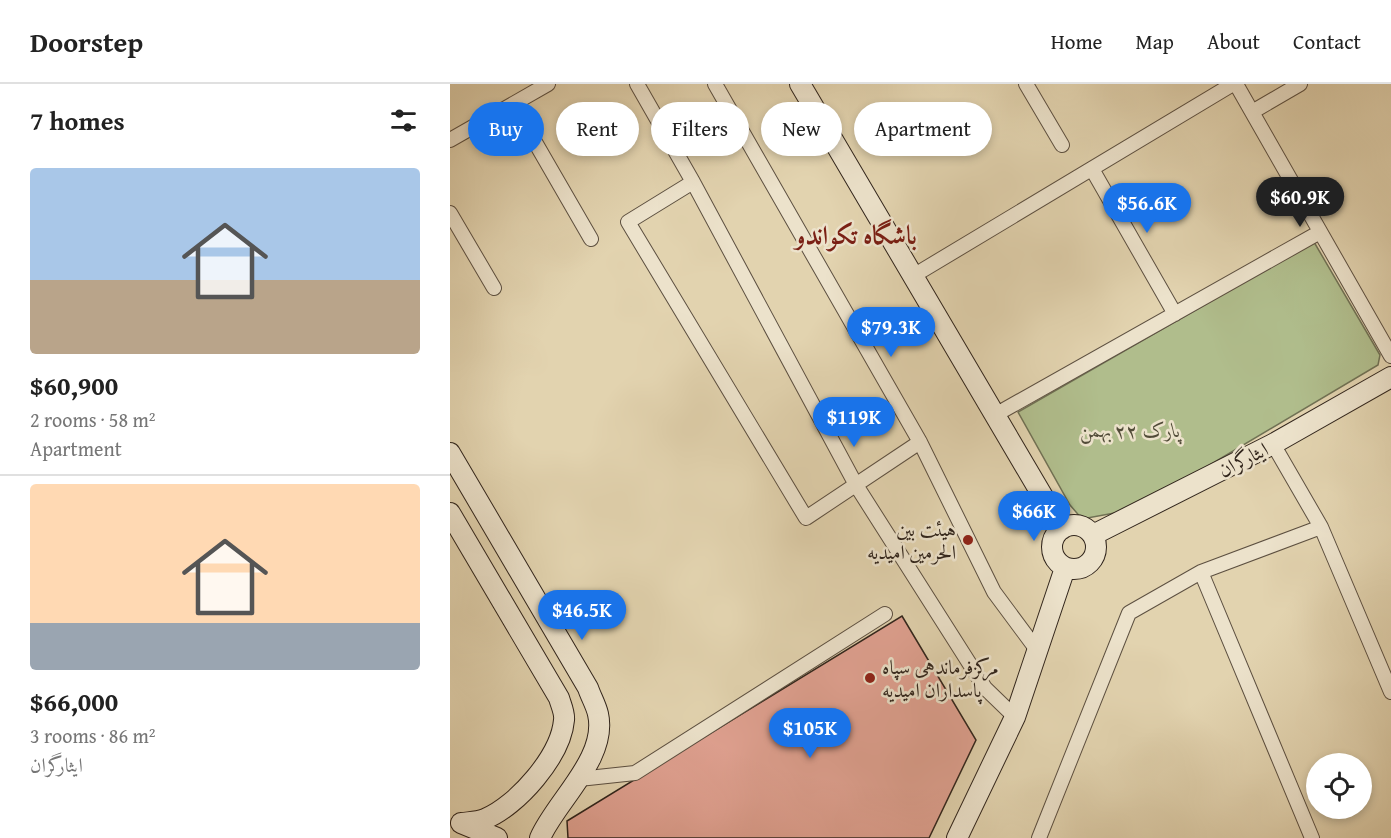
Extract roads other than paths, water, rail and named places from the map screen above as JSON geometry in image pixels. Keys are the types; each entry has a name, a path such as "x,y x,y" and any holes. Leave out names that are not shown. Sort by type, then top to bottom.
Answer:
{"street":[{"path":"516,102 548,84"},
{"path":"637,84 693,182 856,485 985,688 1015,717"},
{"path":"715,84 920,442 994,592 1037,650"},
{"path":"800,84 1062,529"},
{"path":"1026,84 1062,145"},
{"path":"913,276 1234,84 1391,356"},
{"path":"1252,112 1300,84"},
{"path":"450,140 468,130"},
{"path":"543,156 591,239"},
{"path":"1092,169 1175,314"},
{"path":"693,182 628,222 806,518 920,442"},
{"path":"450,213 494,288"},
{"path":"995,415 1320,232"},
{"name":"ایثارگران","path":"1093,535 1273,444 1391,377"},
{"path":"1273,444 1321,526 1391,692"},
{"path":"450,453 588,688 598,715 599,734 579,779 547,822 540,838"},
{"path":"450,513 559,698 565,718 561,736 531,783 503,809 483,820 456,821"},
{"path":"1068,526 1082,526 1093,535 1096,551 1089,565 1073,570 1060,564 1053,553 1054,540 1062,529 1068,526"},
{"path":"1039,838 1129,613 1201,572 1321,526"},
{"path":"957,838 1015,717 1065,568"},
{"path":"1201,572 1312,838"},
{"path":"579,779 635,773 885,614"},
{"path":"456,821 497,838"}],"place":[{"name":"هیئت بین الحرمین امیدیه","path":"968,540"},
{"name":"مرکزفرماندهی سپاه پاسداران امیدیه","path":"870,678"}],"district":[{"name":"باشگاه تکواندو","path":"856,234"}],"park label":[{"name":"پارک ۲۲ بهمن","path":"1130,429"}]}
